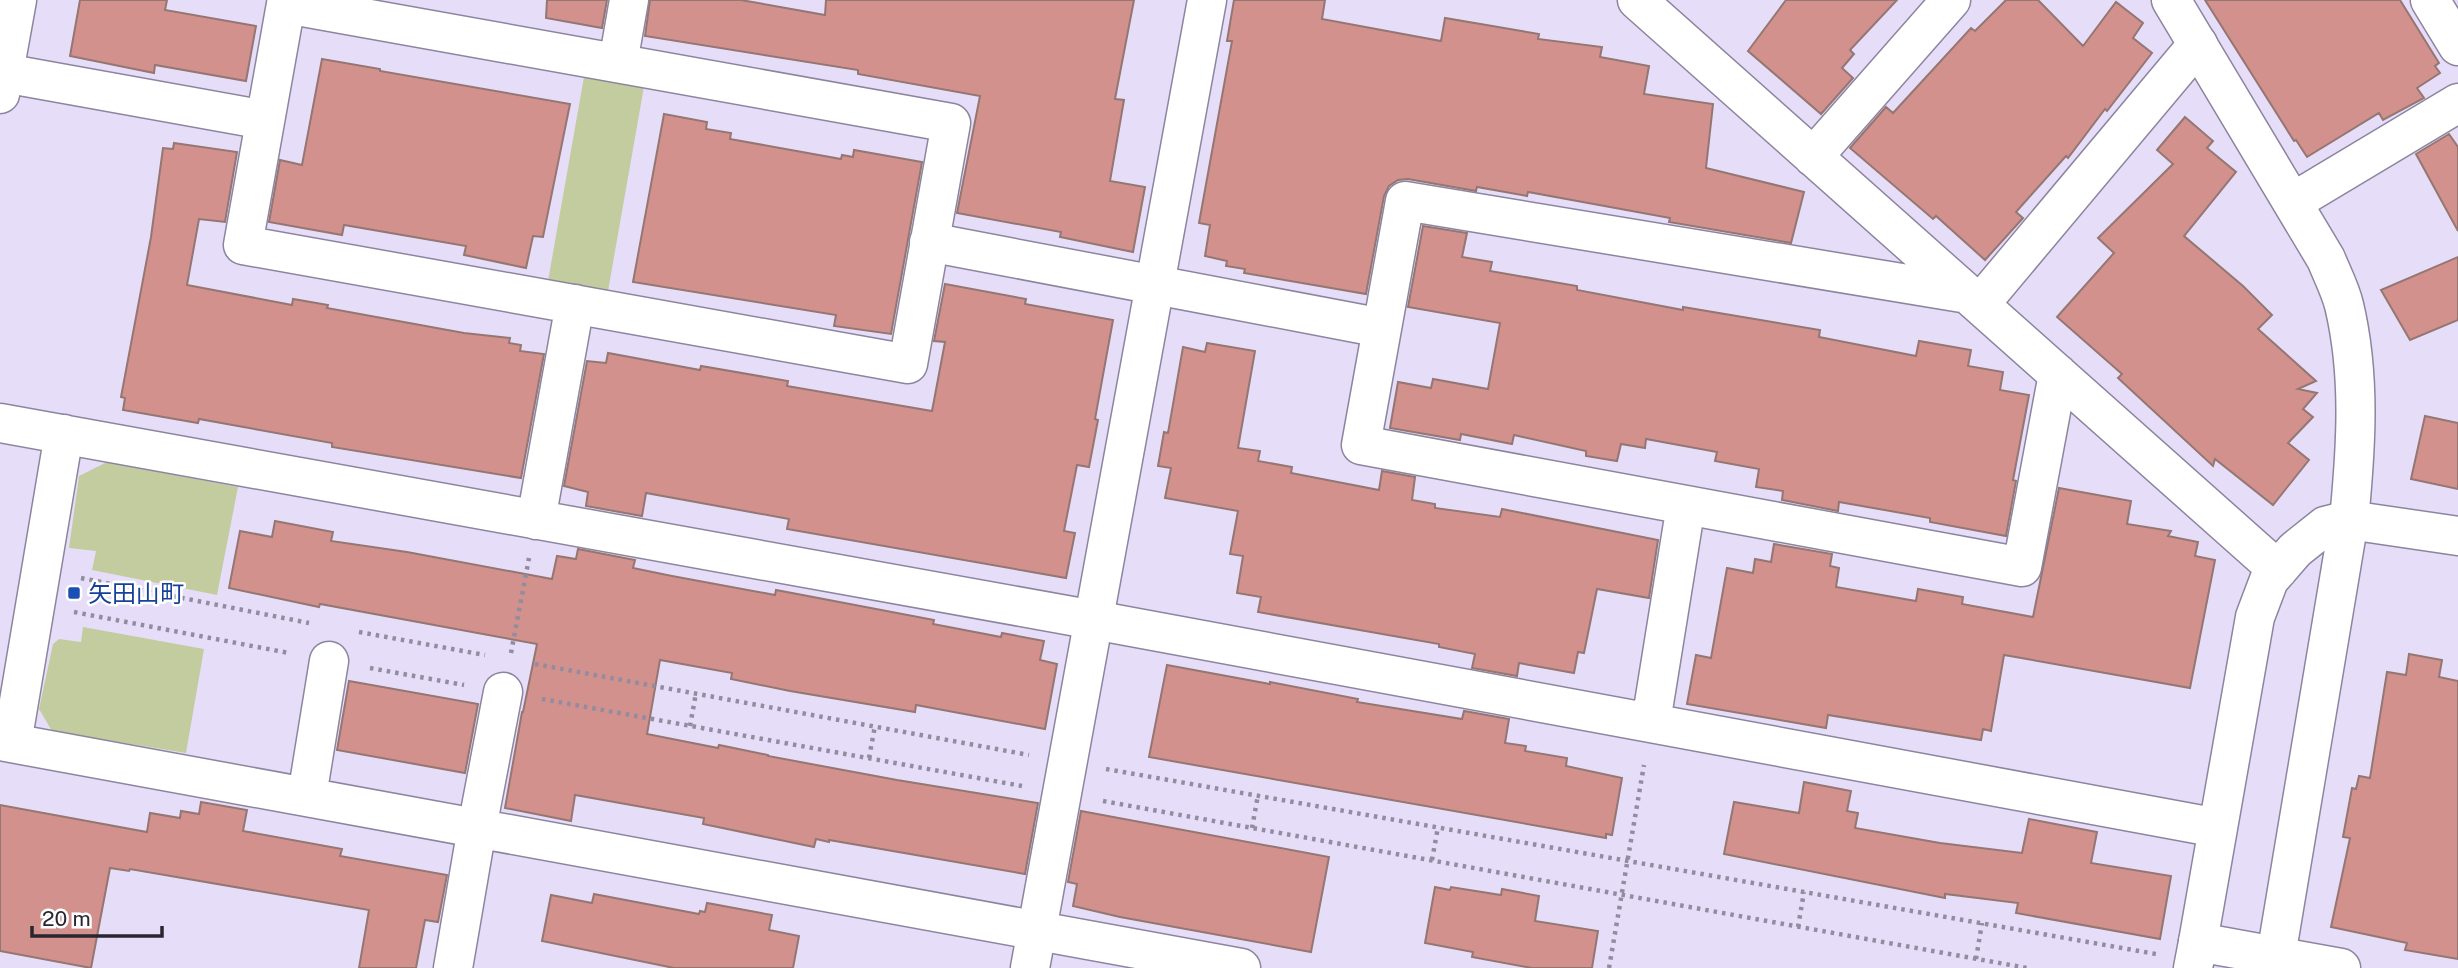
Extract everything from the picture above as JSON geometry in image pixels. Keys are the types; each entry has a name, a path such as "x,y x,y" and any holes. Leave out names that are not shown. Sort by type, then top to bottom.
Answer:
{"street":[{"path":"17,0 2,83 265,120"},
{"path":"618,63 629,0"},
{"path":"1030,968 1207,0"},
{"path":"1637,0 2278,570"},
{"path":"1814,157 1951,0"},
{"path":"2171,0 2326,259 2344,303 2353,362 2356,413 2349,520 2276,956"},
{"path":"2430,0 2458,46"},
{"path":"286,4 618,63 951,123 908,364 243,245 286,4"},
{"path":"1974,299 2198,44"},
{"path":"2292,202 2458,103"},
{"path":"1974,299 1405,201 1361,445 2022,567 2058,374"},
{"path":"929,242 1382,328"},
{"path":"536,520 575,304"},
{"path":"0,423 1094,620 2218,828"},
{"path":"64,434 41,570 6,742 1241,968"},
{"path":"1651,722 1686,505"},
{"path":"2342,968 2276,956 2195,957 2255,617 2269,580 2295,550 2325,526 2349,520 2458,536"},
{"path":"307,796 338,646"},
{"path":"453,968 507,676"}],"path":[{"path":"507,676 536,520"},
{"path":"41,570 320,625"},
{"path":"338,646 507,676 696,693 1068,762 1804,892 2195,957"},
{"path":"690,726 696,693"},
{"path":"1609,968 1651,722"},
{"path":"869,758 874,726"},
{"path":"1252,828 1258,795"},
{"path":"1432,860 1438,827"},
{"path":"1798,927 1804,892"},
{"path":"1976,959 1982,923"}],"green space":[{"path":"585,71 645,81 608,291 548,281"},
{"path":"107,462 238,487 217,595 92,570 96,551 69,548 79,476"},
{"path":"83,627 204,649 186,753 52,731 39,709 53,644 59,639 81,642"}],"building":[{"path":"80,0 167,0 165,10 256,26 246,81 155,65 154,73 70,56"},
{"path":"547,0 607,0 602,28 546,18"},
{"path":"650,0 741,0 825,15 826,0 1134,0 1115,99 1124,100 1110,181 1145,187 1133,252 1060,237 1061,232 957,213 980,96 858,74 858,70 645,36"},
{"path":"1234,0 1325,0 1322,19 1441,41 1445,18 1539,34 1538,39 1602,47 1600,57 1649,66 1644,94 1713,104 1706,168 1804,192 1791,243 1669,222 1670,218 1528,192 1527,196 1477,187 1476,191 1408,179 1398,180 1389,186 1384,196 1366,294 1244,273 1245,269 1226,266 1227,261 1205,256 1210,225 1199,223 1232,41 1227,41"},
{"path":"1786,0 1897,0 1850,50 1854,54 1842,68 1853,78 1821,114 1748,51"},
{"path":"2006,0 2038,0 2083,46 2116,2 2143,23 2133,38 2152,53 2068,158 2066,156 2016,212 2023,218 1985,260 1936,216 1933,219 1850,148 1886,107 1893,113 1971,28 1975,31"},
{"path":"2205,0 2400,0 2439,63 2435,66 2440,73 2417,88 2424,98 2383,120 2379,113 2307,157 2296,140 2294,141"},
{"path":"322,59 570,104 543,237 533,236 526,268 464,255 466,246 344,225 342,235 269,222 280,160 302,165"},
{"path":"664,114 707,122 706,129 731,133 730,139 841,159 842,155 853,157 854,150 922,162 891,334 834,326 836,315 633,282"},
{"path":"2185,117 2213,141 2207,148 2236,172 2184,236 2243,286 2272,315 2258,329 2316,381 2298,389 2317,393 2303,409 2313,417 2288,443 2309,460 2273,505 2215,459 2213,466 2118,378 2122,374 2057,317 2114,253 2098,238 2173,164 2157,150"},
{"path":"2449,134 2458,147 2458,231 2416,154"},
{"path":"174,143 237,152 225,222 199,219 187,285 292,305 293,299 328,305 327,308 464,333 510,338 509,343 521,345 520,351 544,354 521,478 332,447 332,443 199,419 198,423 123,410 125,398 121,397 151,237 163,148 173,149"},
{"path":"1423,226 1467,233 1462,257 1492,262 1490,271 1577,286 1577,290 1683,310 1683,307 1820,330 1819,337 1916,356 1919,341 1971,350 1968,366 2003,372 2000,390 2029,395 2013,480 2016,481 2006,536 1930,522 1930,518 1839,502 1838,511 1782,500 1783,491 1756,487 1759,469 1715,461 1717,452 1646,439 1645,448 1621,444 1617,461 1586,456 1586,451 1514,435 1512,444 1461,434 1460,440 1390,428 1398,382 1431,388 1433,379 1488,389 1500,323 1408,307"},
{"path":"2458,257 2458,320 2410,340 2381,290"},
{"path":"945,284 1026,299 1025,304 1113,320 1089,467 1077,465 1064,531 1075,533 1066,578 787,529 789,519 646,493 642,516 586,506 588,492 564,486 587,361 606,363 608,353 700,370 701,366 788,381 787,386 932,411 945,342 934,341"},
{"path":"1207,343 1255,351 1238,448 1260,451 1258,461 1292,467 1291,473 1379,490 1382,471 1415,477 1412,500 1435,504 1435,508 1500,517 1502,509 1658,540 1649,598 1597,589 1584,653 1578,652 1574,673 1519,663 1517,676 1472,668 1475,654 1439,647 1439,644 1258,612 1261,597 1237,593 1243,556 1230,554 1238,511 1165,498 1171,468 1158,466 1164,432 1168,433 1183,347 1205,352"},
{"path":"2425,416 2458,423 2458,489 2411,479"},
{"path":"2059,488 2131,501 2127,524 2171,531 2168,536 2198,542 2195,556 2215,560 2190,688 2004,655 1991,731 1983,729 1981,740 1828,715 1826,728 1687,704 1696,655 1711,658 1727,568 1753,573 1755,559 1771,562 1774,544 1832,554 1830,566 1839,568 1836,587 1916,601 1918,589 1963,597 1962,604 2033,617"},
{"path":"275,521 333,532 331,541 552,579 557,556 576,559 578,549 635,560 633,568 672,576 775,595 776,590 934,620 933,624 1001,637 1002,633 1044,641 1040,660 1057,664 1045,729 916,705 915,712 790,691 731,679 732,673 660,660 647,734 1038,803 1025,874 829,840 816,839 814,847 703,824 704,818 575,795 571,821 505,808 537,644 320,604 319,607 229,588 240,531 272,537"},
{"path":"2409,654 2442,660 2439,677 2458,681 2458,959 2405,950 2407,943 2331,927 2350,838 2343,837 2352,788 2356,789 2359,776 2370,778 2387,672 2406,675"},
{"path":"1167,665 1358,699 1357,702 1462,719 1464,711 1509,719 1505,743 1526,746 1525,751 1567,758 1566,766 1622,778 1612,835 1606,834 1606,838 1149,757"},
{"path":"349,681 478,704 465,773 337,750"},
{"path":"1804,782 1851,791 1847,811 1858,813 1855,828 1940,843 2022,853 2029,819 2097,832 2091,863 2171,876 2160,939 2016,913 2018,903 1945,894 1945,898 1724,854 1734,802 1799,813"},
{"path":"201,802 247,810 243,831 342,849 340,856 447,875 438,922 425,920 416,968 359,968 369,910 130,869 110,868 91,968 0,951 0,805 147,832 150,813 180,818 181,811 199,814"},
{"path":"1081,811 1329,857 1311,952 1073,906 1077,884 1068,882"},
{"path":"1435,887 1501,895 1502,889 1539,896 1535,921 1598,931 1592,968 1532,968 1472,957 1473,952 1425,943"},
{"path":"594,894 699,914 700,911 705,912 707,903 772,915 769,930 799,936 793,968 674,968 542,941 551,895 592,903"}],"place":[{"name":"矢田山町","path":"74,593"}]}
